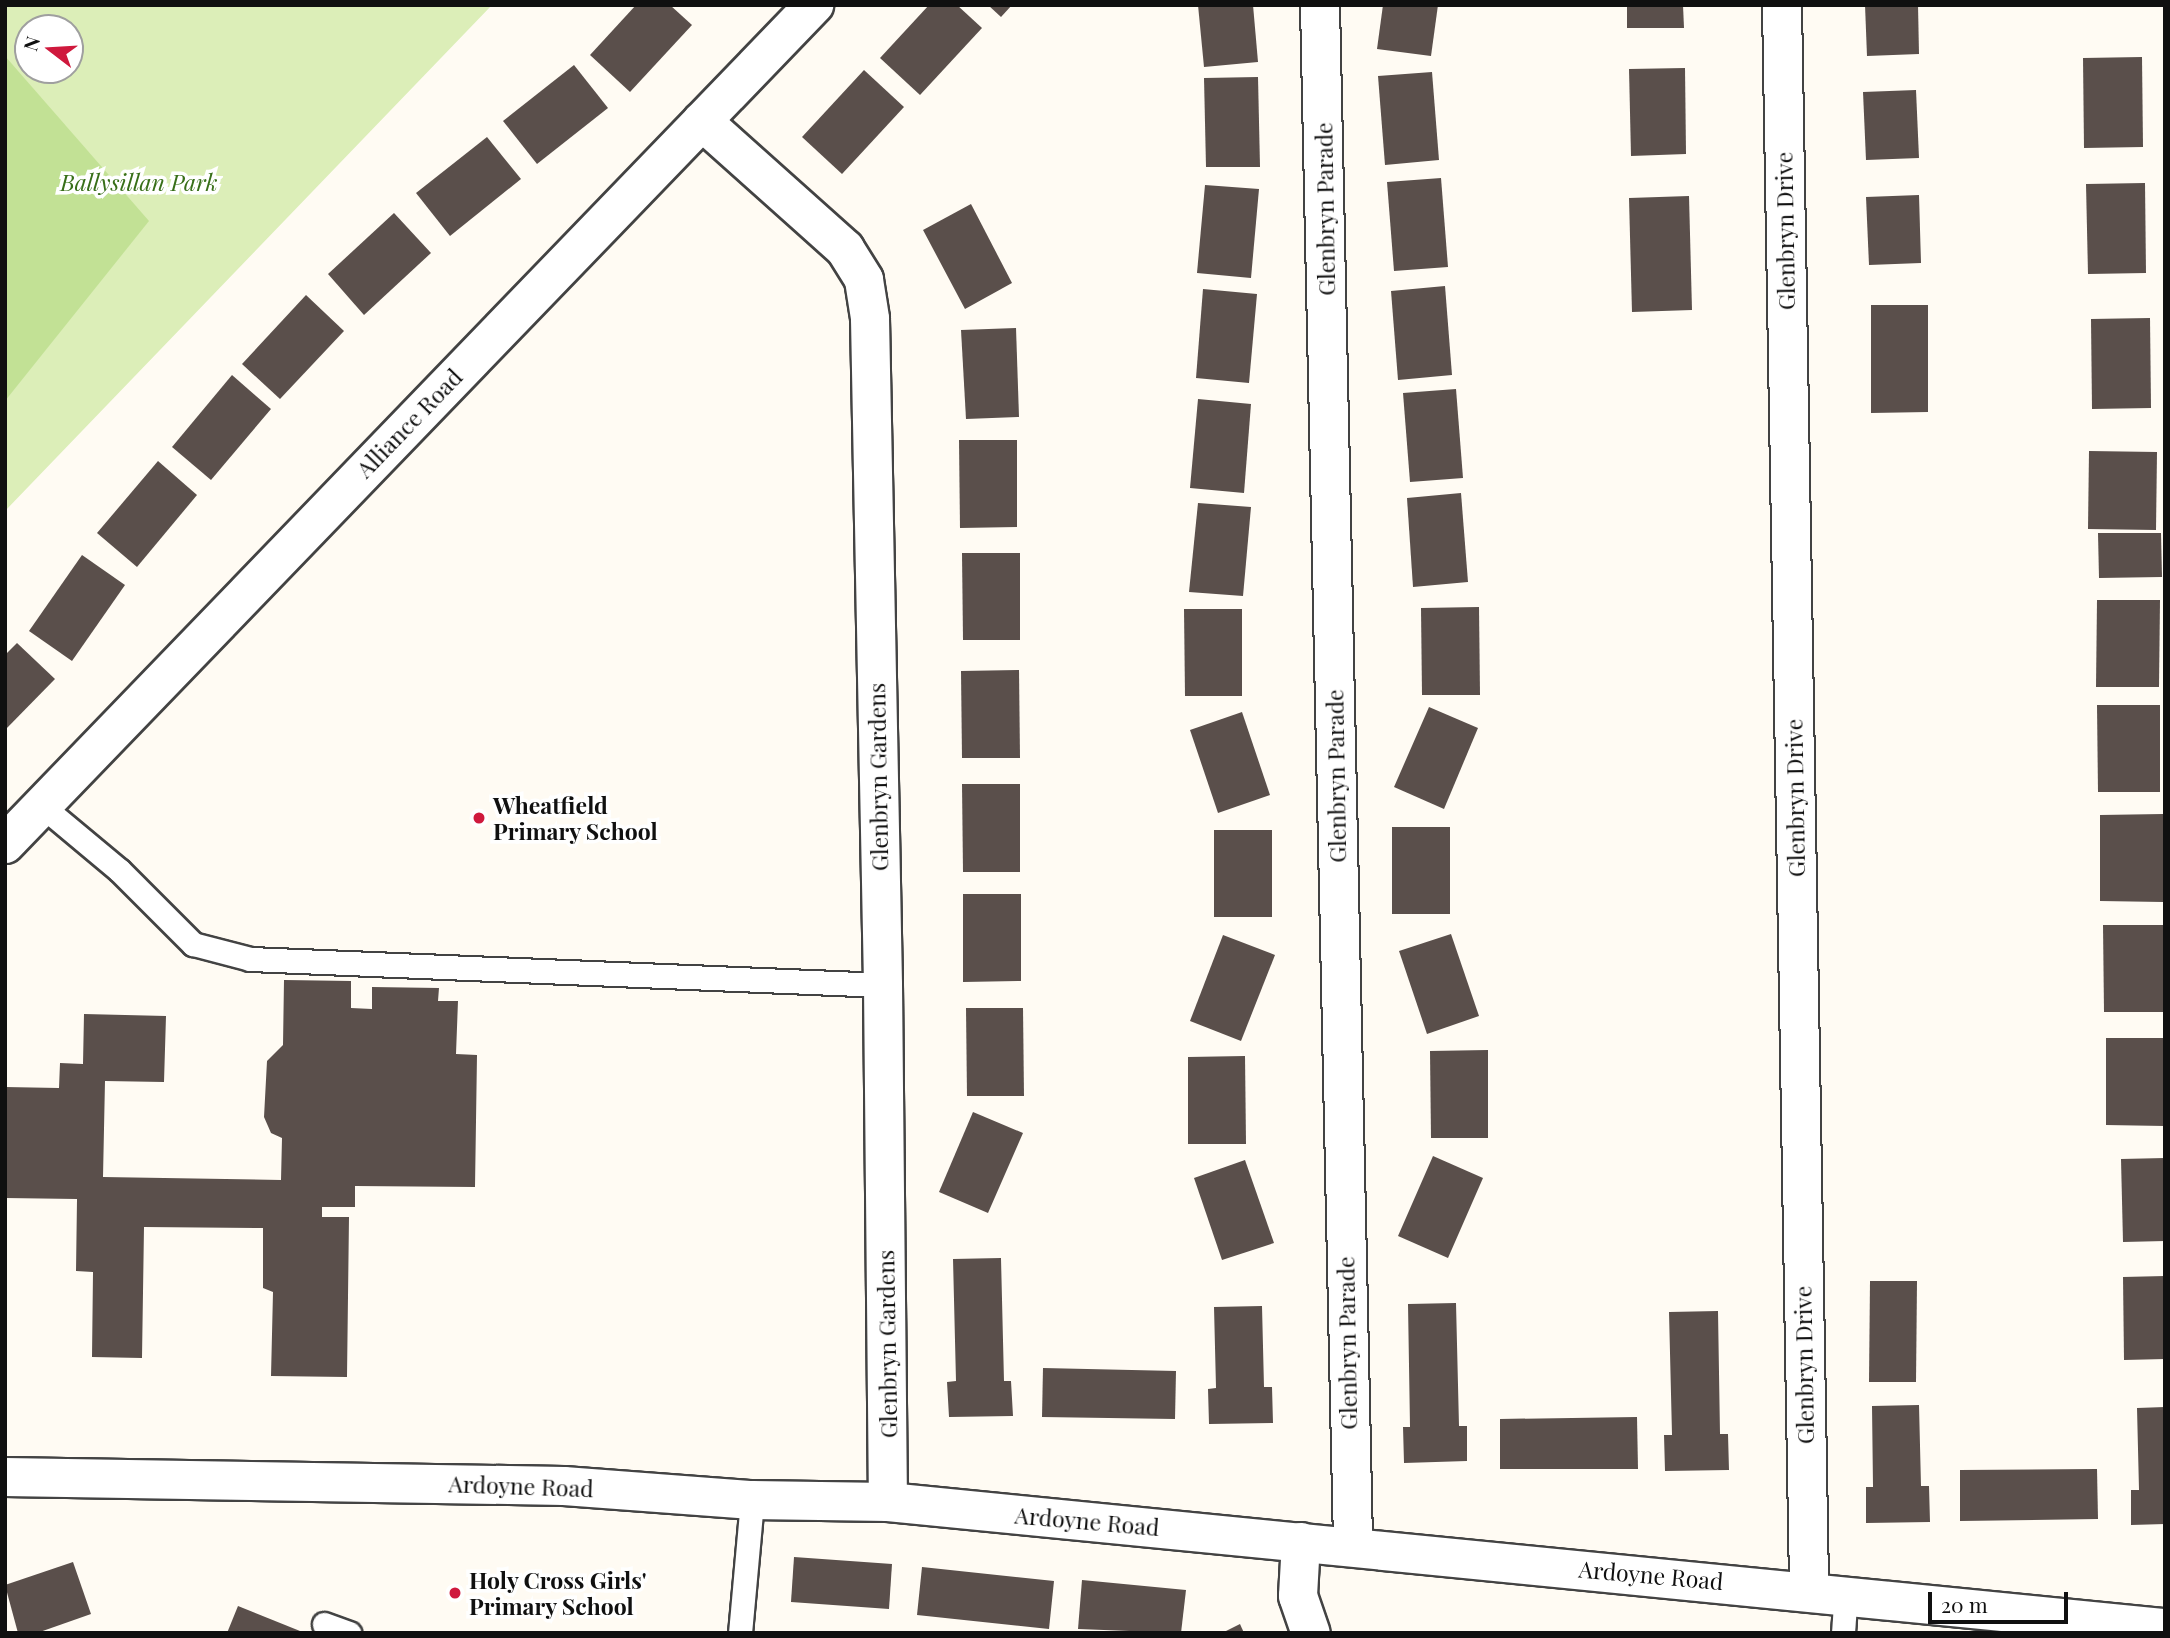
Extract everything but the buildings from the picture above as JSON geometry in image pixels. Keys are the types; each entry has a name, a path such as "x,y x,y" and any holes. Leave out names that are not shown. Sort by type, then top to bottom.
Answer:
{"street":[{"name":"Alliance Road","path":"5,844 814,5"},
{"name":"Glenbryn Parade","path":"1320,5 1353,1547"},
{"name":"Glenbryn Drive","path":"1782,5 1809,1590"},
{"name":"Glenbryn Gardens","path":"702,121 845,250 864,280 870,319 883,985 888,1502"},
{"name":"Ardoyne Road","path":"5,1477 564,1486 752,1500 888,1502 1809,1590 2113,1626 2165,1628"},
{"path":"1301,1542 1298,1596 1311,1633"}],"lane":[{"path":"41,806 119,870 193,944 250,959 883,985"},
{"path":"740,1633 752,1500"},
{"path":"1843,1633 1846,1594"},
{"path":"324,1623 349,1633"}],"green space":[{"name":"Ballysillan Park","path":"5,5 492,5 5,511"},
{"path":"5,56 14,66 14,84 29,84 149,221 5,401"}],"place":[{"name":"Wheatfield Primary School","path":"479,818"},
{"name":"Holy Cross Girls' Primary School","path":"455,1593"}]}
